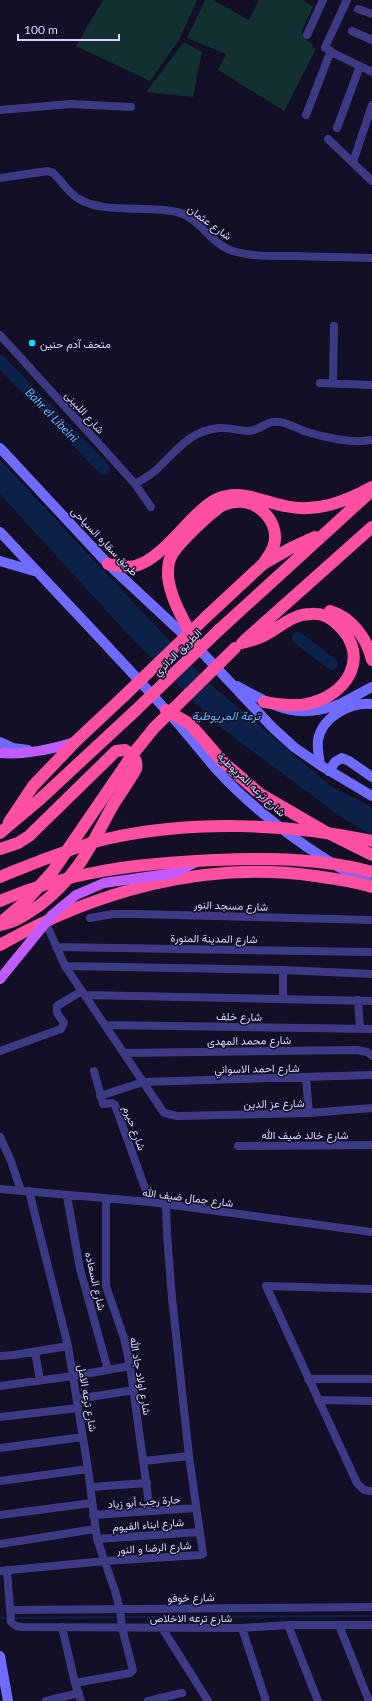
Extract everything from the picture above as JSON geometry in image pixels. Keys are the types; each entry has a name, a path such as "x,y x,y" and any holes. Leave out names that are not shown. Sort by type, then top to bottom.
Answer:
{"highway":[{"path":"108,564 130,567 148,561 166,546 203,508 216,499 226,496 240,494 286,507 316,508 338,503 372,488"},
{"name":"الطريق الدائري","path":"2,831 38,801 372,488"},
{"path":"197,647 170,587 168,577 169,562 177,547 216,510 231,503 247,502 261,510 272,523 274,545 263,564"},
{"path":"0,924 26,901 53,871 133,754 154,728 239,646 372,527"},
{"path":"2,831 28,792 75,742 263,564 291,548 325,533"},
{"path":"239,646 264,636 289,619 320,609 337,614 359,632 366,642 372,658"},
{"path":"264,702 289,705 308,704 319,700 336,692 342,687 352,670 354,663 353,649 349,638 342,628 325,616 318,614 300,615"},
{"path":"166,710 190,724 226,765 260,794 324,831 372,855"},
{"path":"0,849 18,843 29,836 116,751 122,749 133,754 137,763 136,769 70,878 55,894 29,914 11,923 0,924"},
{"path":"0,877 68,851 106,839 162,830 214,827 272,828 331,833 372,841"},
{"path":"0,901 49,882 75,876 146,865 199,861 288,860 333,864 372,872"},
{"path":"0,945 45,921 106,897 138,887 171,880 204,875 250,872 304,874 372,887"}],"main road":[{"name":"طريق سقاره السياحى","path":"0,448 108,564 197,647"},
{"path":"0,532 37,572"},
{"path":"0,560 37,572"},
{"name":"شارع ترعه المريوطية","path":"37,572 166,710 217,770 263,812 323,858 372,884"},
{"path":"197,647 272,728 294,747 329,771 372,796"},
{"path":"229,682 264,702 289,711 312,712 338,704 372,687"},
{"path":"320,765 318,740 321,730 328,720 354,706 372,704"},
{"path":"0,742 22,750 42,750"},
{"path":"0,753 22,754 75,742"},
{"path":"329,771 335,762 342,758 349,761 372,777"},
{"path":"0,979 52,915 76,895 104,883 174,873 199,861"},
{"path":"0,1656 8,1701"}],"street":[{"path":"307,35 323,0"},
{"path":"347,0 326,45 326,49 372,72"},
{"path":"358,9 372,14"},
{"path":"352,31 372,40"},
{"path":"306,115 330,52"},
{"path":"337,128 360,66"},
{"path":"0,110 71,104 132,107"},
{"path":"352,162 372,105"},
{"path":"328,139 372,181"},
{"name":"شارع عثمان","path":"0,178 48,171 53,173 73,195 85,203 101,206 162,209 178,212 191,219 217,243 225,248 242,253 261,255 372,258"},
{"path":"333,384 334,326"},
{"name":"شارع اللبينى","path":"0,335 135,484 151,507"},
{"path":"320,383 372,385"},
{"path":"135,484 156,470 188,439 196,434 212,429 228,428 252,430 267,423 277,422 310,433 347,441 362,442 372,440"},
{"name":"شارع مسجد النور","path":"90,918 113,914 136,914 372,920"},
{"path":"45,921 66,966 143,1082"},
{"name":"شارع المدينة المنورة","path":"56,947 372,952"},
{"path":"66,966 283,970 372,974"},
{"path":"283,970 283,999"},
{"path":"0,1051 61,1029 64,1023 57,1013 57,1006 84,993 372,1001"},
{"path":"358,1000 360,1028"},
{"name":"شارع خلف","path":"105,1025 372,1029"},
{"name":"شارع محمد المهدى","path":"124,1052 357,1050 367,1052 372,1056"},
{"path":"94,1071 100,1096"},
{"name":"شارع احمد الاسواني","path":"100,1096 143,1082 372,1075"},
{"path":"306,1078 309,1113"},
{"name":"شارع عز الدين","path":"143,1082 164,1113 177,1116 309,1113 372,1108"},
{"name":"شارع حيرم","path":"100,1096 104,1105 112,1103 115,1105 150,1202"},
{"name":"شارع ترعه الامل","path":"0,1137 25,1191 68,1346 91,1487 95,1529 120,1609 122,1628 132,1672 75,1683"},
{"name":"شارع خالد ضيف الله","path":"238,1146 372,1145"},
{"name":"شارع جمال ضيف الله","path":"0,1189 150,1202 372,1232"},
{"name":"شارع السعاده","path":"67,1196 80,1269 108,1370"},
{"name":"شارع اولاد جاد الله","path":"106,1199 106,1286 124,1338 130,1366 150,1510"},
{"path":"166,1205 169,1267 189,1456 200,1532"},
{"path":"370,1491 360,1488 357,1483 266,1286 372,1289"},
{"path":"0,1356 68,1346"},
{"path":"35,1352 40,1380"},
{"path":"0,1386 73,1376 130,1366"},
{"path":"308,1379 372,1379"},
{"path":"77,1398 134,1390"},
{"path":"318,1400 372,1401"},
{"path":"0,1417 78,1408"},
{"path":"0,1448 83,1438"},
{"path":"144,1461 189,1456"},
{"path":"0,1481 88,1469"},
{"path":"91,1487 147,1483"},
{"path":"0,1515 92,1503"},
{"name":"حارة رجب أبو زياد","path":"93,1516 150,1510 196,1508"},
{"path":"0,1544 95,1529"},
{"name":"شارع ابناء الفيوم","path":"98,1539 200,1532"},
{"name":"شارع الرضا و النور","path":"3,1570 105,1561 200,1555 203,1551 200,1532"},
{"path":"3,1570 10,1610"},
{"name":"شارع خوفو","path":"10,1610 372,1607"},
{"name":"شارع ترعه الاخلاص","path":"10,1610 11,1622 16,1626 21,1627 242,1628 288,1625 372,1624"},
{"path":"288,1625 318,1701"},
{"path":"339,1625 369,1701"},
{"path":"46,1701 80,1697 75,1683 62,1627"},
{"path":"162,1628 208,1701"},
{"path":"242,1628 266,1701"},
{"path":"148,1701 182,1693"}],"green space":[{"path":"103,0 197,0 179,40 150,81 76,46"},
{"path":"205,0 213,0 249,20 259,0 303,0 313,7 301,32 307,35 305,39 313,44 312,47 316,49 284,111 218,70 226,54 187,38"},
{"path":"184,42 202,52 193,97 146,92"}],"water":[{"name":"ترعة المريوطية","path":"0,460 209,683 332,787 372,807 372,835 341,817 216,724 123,629 0,494"}],"waterway":[{"name":"Bahr el Libeini","path":"0,361 104,469"},
{"name":"Bahr el Libeini","path":"298,638 332,664"},
{"path":"123,1617 372,1616"},
{"path":"13,1618 119,1617"},
{"path":"0,1618 9,1618"}],"place":[{"name":"متحف آدم حنين","path":"32,343"}]}
